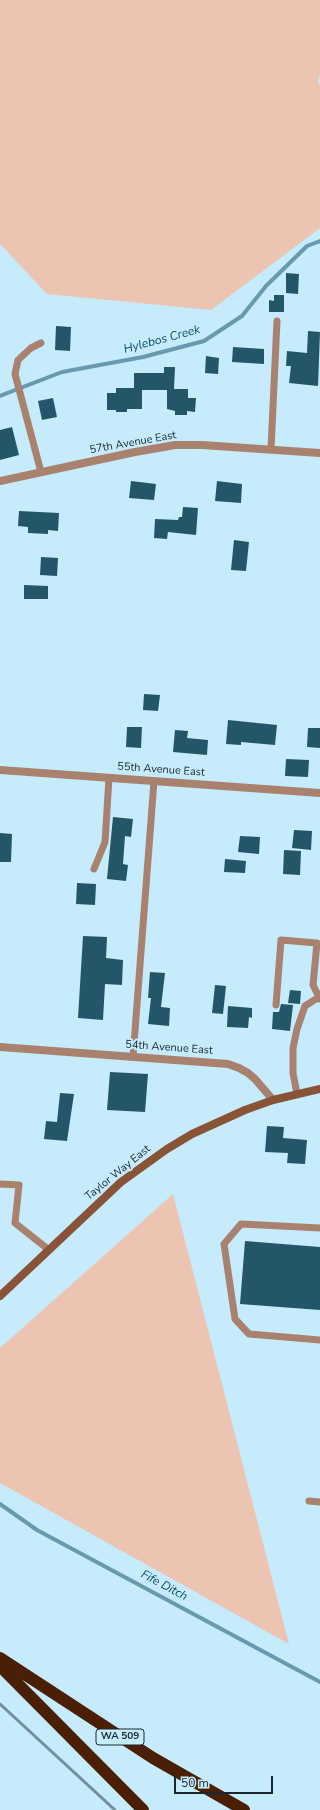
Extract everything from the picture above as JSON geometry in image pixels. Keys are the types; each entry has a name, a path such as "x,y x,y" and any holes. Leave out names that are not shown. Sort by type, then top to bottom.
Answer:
{"highway":[{"name":"WA 509","path":"0,1658 153,1758 244,1810"},
{"name":"WA 509","path":"0,1666 143,1810"}],"main road":[{"path":"273,1100 320,1089"},
{"name":"Taylor Way East","path":"0,1296 121,1182 166,1149 218,1121 273,1100"}],"street":[{"name":"57th Avenue East","path":"0,481 135,452 175,445 202,445 320,453"},
{"name":"55th Avenue East","path":"0,770 320,793"},
{"name":"54th Avenue East","path":"0,1047 216,1062 239,1068 255,1079 273,1100"}],"lane":[{"path":"271,449 277,321"},
{"path":"41,343 31,348 18,360 15,367 16,378 41,472"},
{"path":"94,869 105,842 109,778"},
{"path":"133,1057 154,781"},
{"path":"276,1005 281,940 317,943 313,985 320,998 305,1006 297,1029 293,1048 293,1073 298,1094"},
{"path":"0,1184 19,1185 15,1223 49,1250"},
{"path":"320,1228 241,1224 224,1244 235,1319 249,1334 320,1340"},
{"path":"309,1501 320,1502"}],"shaded area":[{"path":"0,0 320,0 320,74 318,83 320,84 320,228 211,310 47,294 0,244"},
{"path":"173,1194 289,1644 0,1483 0,1348"}],"building":[{"path":"286,273 299,274 298,294 286,293"},
{"path":"274,295 284,295 284,312 269,312 269,300 274,301"},
{"path":"56,326 71,327 70,351 55,350"},
{"path":"308,331 320,332 318,386 289,383 291,366 286,366 287,351 307,353"},
{"path":"233,347 264,349 264,364 232,362"},
{"path":"206,356 219,358 218,374 205,373"},
{"path":"164,367 175,367 174,389 188,389 188,398 196,398 195,412 187,411 187,415 175,415 175,411 167,409 167,390 142,390 142,409 127,409 127,412 107,410 107,393 116,393 116,388 134,388 134,373 164,373"},
{"path":"53,398 57,417 42,420 38,401"},
{"path":"12,427 19,455 0,460 0,430"},
{"path":"131,481 156,484 154,500 129,498"},
{"path":"217,481 242,484 241,503 215,501"},
{"path":"183,507 198,508 196,535 168,532 167,539 154,538 155,519 178,520 179,517 182,517"},
{"path":"19,511 59,513 58,531 48,530 48,534 28,533 28,527 18,526"},
{"path":"234,540 249,542 246,571 231,570"},
{"path":"41,557 58,558 57,576 40,575"},
{"path":"24,585 48,586 48,599 24,599"},
{"path":"144,694 160,695 158,711 143,710"},
{"path":"228,720 277,725 275,745 241,742 241,745 226,744"},
{"path":"127,727 142,727 141,748 126,747"},
{"path":"308,728 320,728 320,748 307,747"},
{"path":"175,730 188,731 187,738 208,740 207,755 173,752"},
{"path":"286,759 309,760 308,777 285,776"},
{"path":"113,817 133,819 131,837 125,836 123,864 128,865 126,881 107,879"},
{"path":"294,830 312,831 311,850 292,848"},
{"path":"0,833 12,834 11,862 0,862"},
{"path":"240,836 260,837 259,854 238,852"},
{"path":"284,850 301,851 300,875 283,874"},
{"path":"225,859 246,861 245,873 224,872"},
{"path":"77,883 96,884 95,905 76,904"},
{"path":"83,936 107,937 106,958 123,960 122,985 105,984 103,1020 78,1018"},
{"path":"150,972 165,973 161,1007 170,1008 169,1026 148,1024 151,998 148,998"},
{"path":"215,985 226,986 223,1014 212,1013"},
{"path":"290,990 301,991 300,1004 288,1003"},
{"path":"281,1004 293,1005 290,1031 272,1029 273,1012 279,1012"},
{"path":"228,1006 252,1008 252,1018 249,1017 248,1028 227,1027"},
{"path":"110,1072 148,1074 145,1112 107,1110"},
{"path":"60,1093 74,1094 67,1141 44,1139 46,1121 57,1122"},
{"path":"267,1126 284,1127 283,1138 307,1140 305,1164 287,1163 288,1153 265,1152"},
{"path":"245,1241 320,1247 320,1310 240,1304"}],"waterway":[{"name":"Hylebos Creek","path":"0,396 62,372 143,357 204,341 242,316 266,286 307,246 320,241"},
{"name":"Fife Ditch","path":"0,1504 37,1530 320,1682"}],"railway":[{"path":"0,1704 115,1810"}]}
